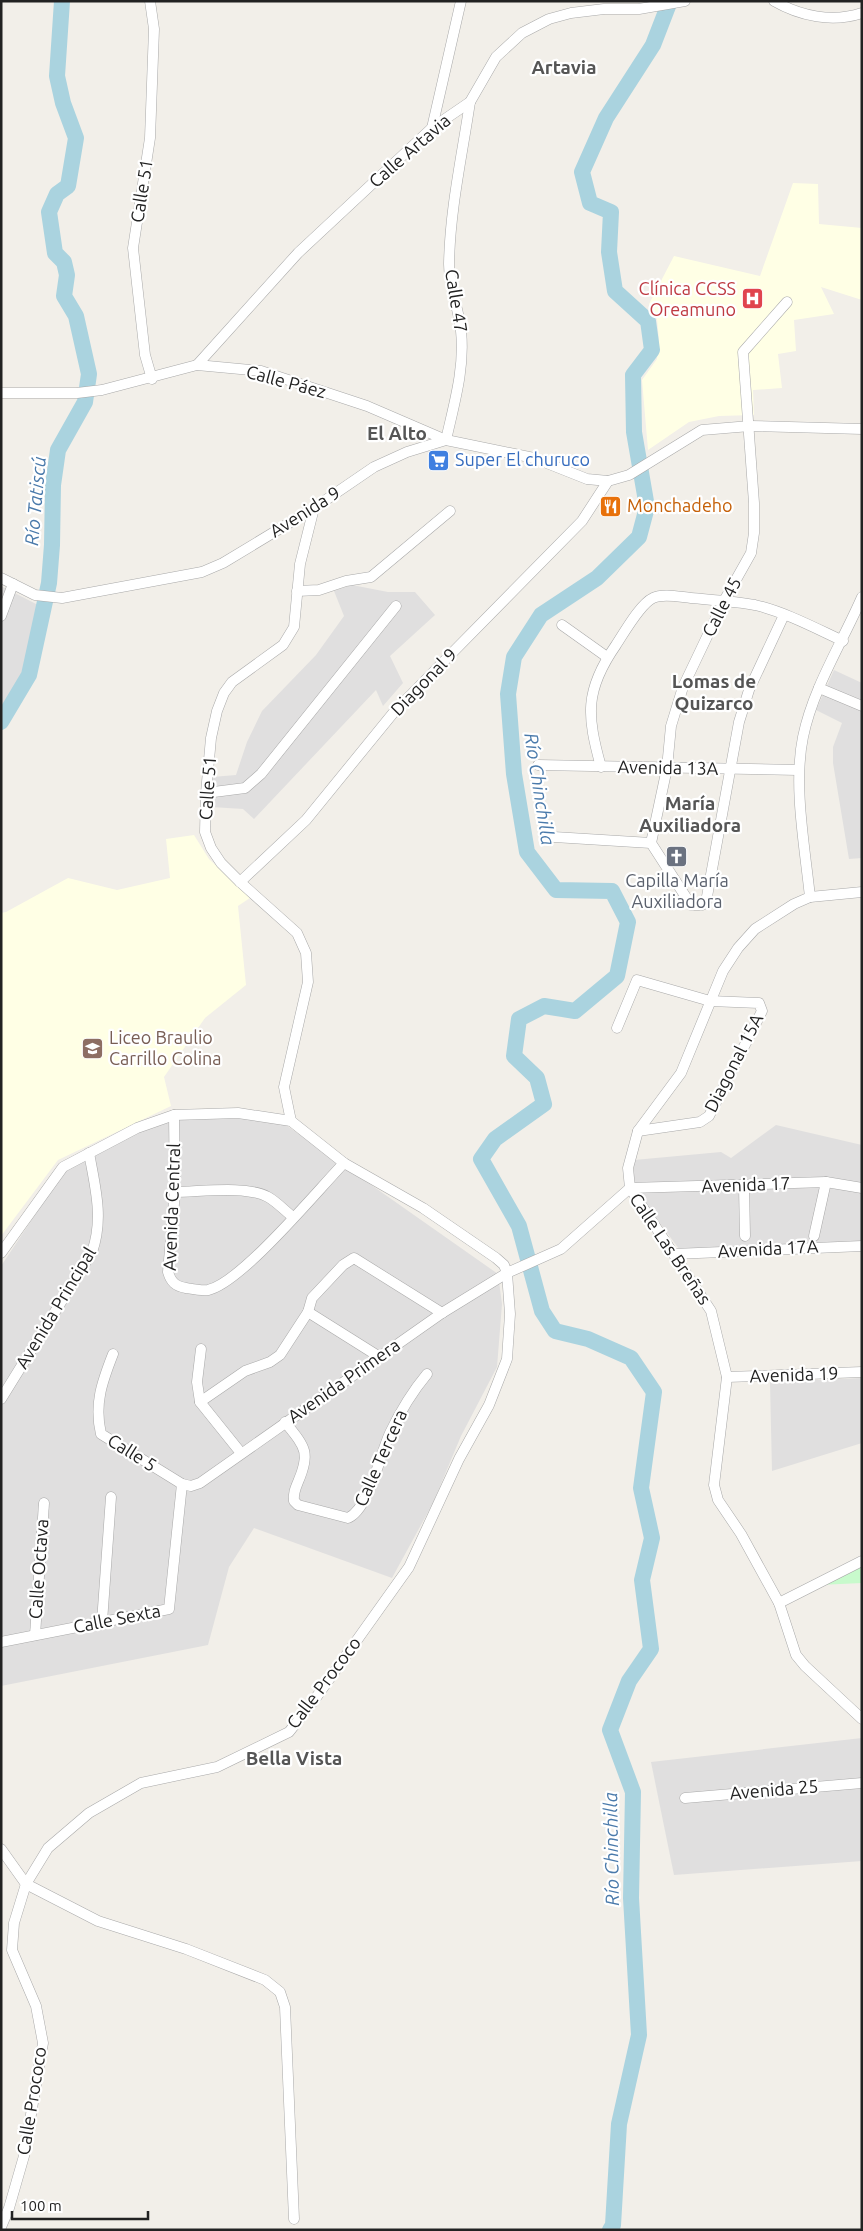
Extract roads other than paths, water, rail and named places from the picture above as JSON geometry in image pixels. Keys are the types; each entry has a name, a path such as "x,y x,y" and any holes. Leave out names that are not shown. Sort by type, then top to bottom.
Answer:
{"street":[{"name":"Calle 51","path":"150,1 154,29 150,138 133,248 145,355 152,378"},
{"path":"432,128 461,1"},
{"path":"774,1 797,13 813,16 850,17 862,13"},
{"name":"Calle Artavia","path":"197,365 298,253 432,128 470,102 496,56 522,33 549,19 590,10 639,9 684,2"},
{"name":"Calle 47","path":"446,440 460,376 462,350 461,329 449,276 449,264 453,209 470,102"},
{"name":"Calle 45","path":"651,843 666,768 671,726 682,687 750,553 754,533 750,426 743,352 787,302"},
{"name":"Calle Páez","path":"1,393 102,390 197,365 260,371 367,406 446,440"},
{"path":"608,481 629,475 702,430 750,426 862,429"},
{"name":"Avenida 9","path":"1,578 43,597 62,598 202,572 223,563 314,508 374,468 407,452 446,440 534,458 587,479 608,481"},
{"name":"Diagonal 9","path":"240,882 306,820 394,712 582,521 608,481"},
{"name":"Calle 51","path":"291,1121 284,1087 308,982 306,953 297,933 240,882 221,863 211,848 205,832 206,793 211,738 217,711 224,693 232,682 283,645 290,637 294,627 300,564 314,508"},
{"path":"297,591 319,590 346,581 371,577 450,511"},
{"path":"1,616 14,584"},
{"path":"600,767 590,723 589,706 607,657 644,605 653,597 674,596 756,605 843,641"},
{"path":"862,597 843,641 819,688 803,737 798,770 810,897 862,892"},
{"path":"206,793 245,788 261,774 396,606"},
{"path":"554,837 651,843 691,905 697,906 706,902 739,722 749,690 784,615"},
{"path":"562,625 607,657"},
{"path":"819,688 862,706"},
{"name":"Avenida 13A","path":"538,765 798,770"},
{"name":"Calle Las Breñas","path":"810,897 774,915 755,929 738,948 723,971 677,1080 638,1131 628,1168 630,1188 711,1311 727,1377 714,1485 718,1500 741,1534 778,1603 796,1655 805,1666 862,1719"},
{"path":"618,1028 637,980 710,1001"},
{"name":"Diagonal 15A","path":"638,1131 705,1120 709,1116 762,1011 762,1007 759,1004 710,1001"},
{"path":"1,1253 63,1167 137,1128 174,1115 238,1113 291,1121 344,1163 423,1208 496,1258 504,1265 507,1273 542,1259 572,1239 630,1188"},
{"name":"Avenida Central","path":"174,1115 175,1192 168,1272 170,1280 177,1286 208,1290 233,1278 252,1261 344,1163"},
{"name":"Avenida Principal","path":"1,1400 92,1252 97,1239 98,1206 89,1153"},
{"path":"814,1236 826,1182"},
{"name":"Avenida 17","path":"630,1188 826,1182 862,1188"},
{"path":"744,1186 745,1236"},
{"path":"175,1192 245,1191 259,1193 269,1198 293,1217"},
{"name":"Avenida 17A","path":"674,1254 862,1246"},
{"path":"200,1402 245,1371 270,1362 280,1355 308,1312 312,1298 343,1265 354,1258 442,1313"},
{"name":"Avenida Primera","path":"182,1484 191,1486 200,1484 378,1356 442,1313 507,1273"},
{"name":"Calle Prococo","path":"1,2227 9,2208 24,2156 43,2043 36,2006 12,1950 14,1923 26,1884 48,1848 98,1808 141,1783 217,1767 289,1732 409,1567 459,1459 490,1405 507,1360 510,1314 507,1273"},
{"path":"308,1312 378,1356"},
{"path":"201,1349 197,1382 200,1402 241,1453"},
{"name":"Calle 5","path":"113,1354 98,1399 97,1416 101,1434 182,1484"},
{"name":"Avenida 19","path":"727,1377 862,1372"},
{"name":"Calle Tercera","path":"285,1422 304,1445 307,1454 306,1465 293,1494 294,1501 298,1505 348,1518 360,1510 390,1432 413,1391 427,1374"},
{"name":"Calle Sexta","path":"1,1642 169,1609 182,1484"},
{"path":"102,1622 110,1497"},
{"name":"Calle Octava","path":"34,1635 44,1503"},
{"path":"778,1603 862,1561"},
{"name":"Avenida 25","path":"685,1798 862,1783"},
{"path":"1,1849 26,1884 98,1921 186,1949 265,1980 280,1992 285,2007 294,2219"}],"waterway":[{"name":"Río Tatiscú","path":"1,722 29,675 49,583 53,485 58,450 85,402 89,374 76,316 64,296 67,275 64,262 55,253 49,212 57,194 68,186 76,138 63,103 57,76 62,1"},
{"name":"Río Chinchilla","path":"610,2230 613,2225 619,2124 639,2035 631,1898 633,1792 610,1730 629,1681 651,1649 642,1580 652,1538 641,1488 654,1392 631,1358 588,1339 555,1331 542,1311 519,1226 481,1159 495,1139 544,1104 537,1078 514,1056 519,1019 544,1006 575,1011 617,976 628,922 612,891 556,890 527,852 514,774 508,694 514,657 541,615 597,578 639,537 647,507 634,432 633,375 652,350 648,321 615,291 609,252 611,212 590,203 582,172 606,118 653,45 670,1"}],"place":[{"name":"Clínica CCSS Oreamuno","path":"752,299"},
{"name":"Super El churuco","path":"439,460"},
{"name":"Monchadeho","path":"611,506"},
{"name":"Capilla María Auxiliadora","path":"677,856"},
{"name":"Liceo Braulio Carrillo Colina","path":"93,1048"}],"district":[{"name":"Artavia","path":"564,67"},
{"name":"El Alto","path":"397,433"},
{"name":"Lomas de Quizarco","path":"714,692"},
{"name":"María Auxiliadora","path":"690,814"},
{"name":"Bella Vista","path":"294,1758"}]}
